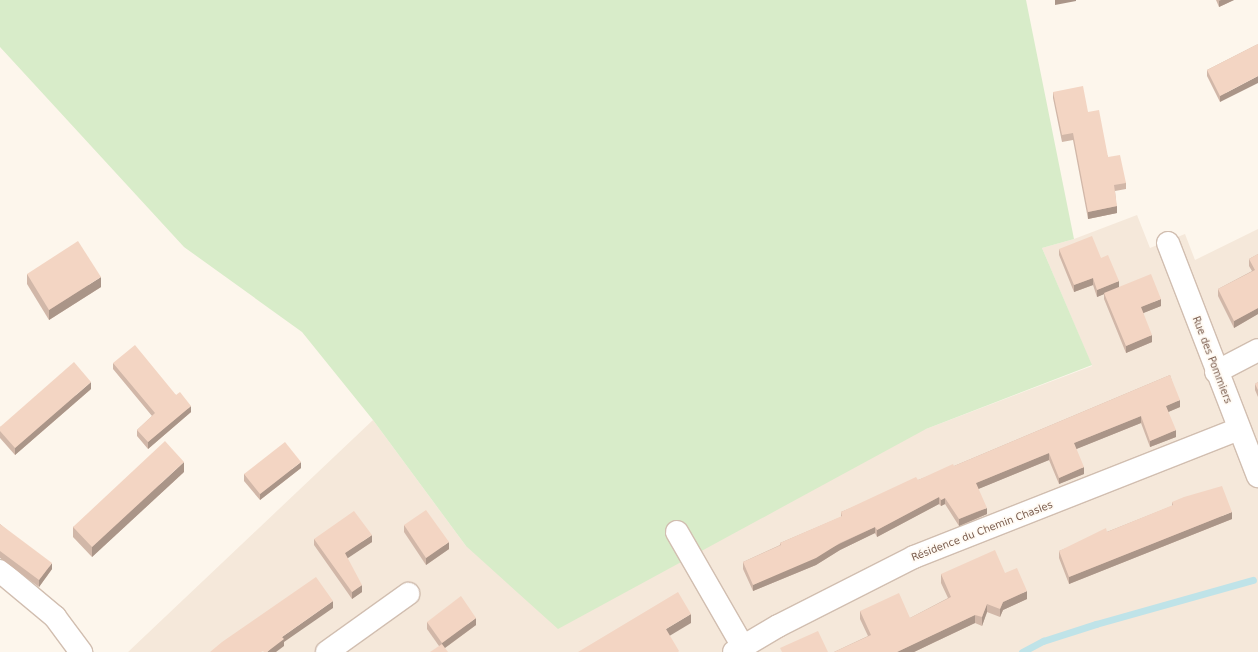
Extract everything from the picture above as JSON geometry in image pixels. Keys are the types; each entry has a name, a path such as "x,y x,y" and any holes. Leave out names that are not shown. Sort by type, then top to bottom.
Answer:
{"street":[{"name":"Rue des Pommiers","path":"1168,243 1216,372 1258,476"},
{"path":"1216,372 1258,350"},
{"name":"Résidence du Chemin Chasles","path":"738,650 914,557 1239,429"},
{"path":"677,532 738,650"},
{"path":"0,571 55,617 81,652"},
{"path":"327,652 408,594"}],"shaded area":[{"path":"1137,215 1150,248 1185,234 1195,260 1258,229 1258,652 128,652 373,420 466,546 926,429 1092,366 1042,248 1074,239"}],"green space":[{"path":"0,0 1026,0 1074,239 1042,248 1092,365 926,429 558,629 466,546 373,420 302,332 184,247 0,47"}],"building":[{"path":"1258,44 1258,76 1220,96 1207,70"},
{"path":"1083,86 1088,112 1099,110 1108,157 1120,155 1126,183 1114,185 1117,206 1088,212 1073,133 1062,135 1053,92"},
{"path":"1092,236 1101,258 1108,255 1119,281 1097,290 1093,278 1074,285 1059,249"},
{"path":"78,241 101,277 49,310 27,274"},
{"path":"1258,254 1258,308 1234,321 1218,289 1255,270 1249,259"},
{"path":"1151,274 1161,299 1141,307 1152,335 1126,346 1104,293"},
{"path":"135,345 176,395 180,392 191,406 148,442 137,430 155,413 113,363"},
{"path":"74,362 91,382 15,448 0,431 0,427"},
{"path":"1170,375 1180,400 1166,406 1176,430 1150,441 1141,416 1074,443 1084,467 1059,478 1049,453 976,483 987,508 959,519 945,498 941,500 939,497 877,530 875,527 840,543 816,558 753,585 743,562 781,545 780,543 842,516 841,512 916,477 918,480 953,464 954,466"},
{"path":"1258,382 1258,390 1255,384"},
{"path":"165,441 184,462 92,547 73,527"},
{"path":"285,442 301,462 260,494 244,474"},
{"path":"1222,486 1232,512 1069,577 1059,551 1106,528 1107,532 1173,505 1172,502 1184,497"},
{"path":"426,510 449,542 426,558 404,525"},
{"path":"354,511 372,535 345,553 362,585 352,592 314,539"},
{"path":"0,524 52,563 39,580 0,551"},
{"path":"995,550 1005,573 1017,568 1027,591 1003,602 1000,609 987,604 982,617 975,615 897,652 834,652 871,635 860,611 899,593 910,618 951,597 941,574"},
{"path":"316,577 333,601 282,637 284,639 267,652 210,652 222,642"},
{"path":"678,592 691,614 666,629 679,651 678,652 578,652"},
{"path":"461,596 476,618 442,643 427,622"},
{"path":"818,631 828,652 782,652 780,648"},
{"path":"442,644 448,652 430,652"}],"waterway":[{"path":"1022,652 1043,641 1096,624 1253,580"}]}
